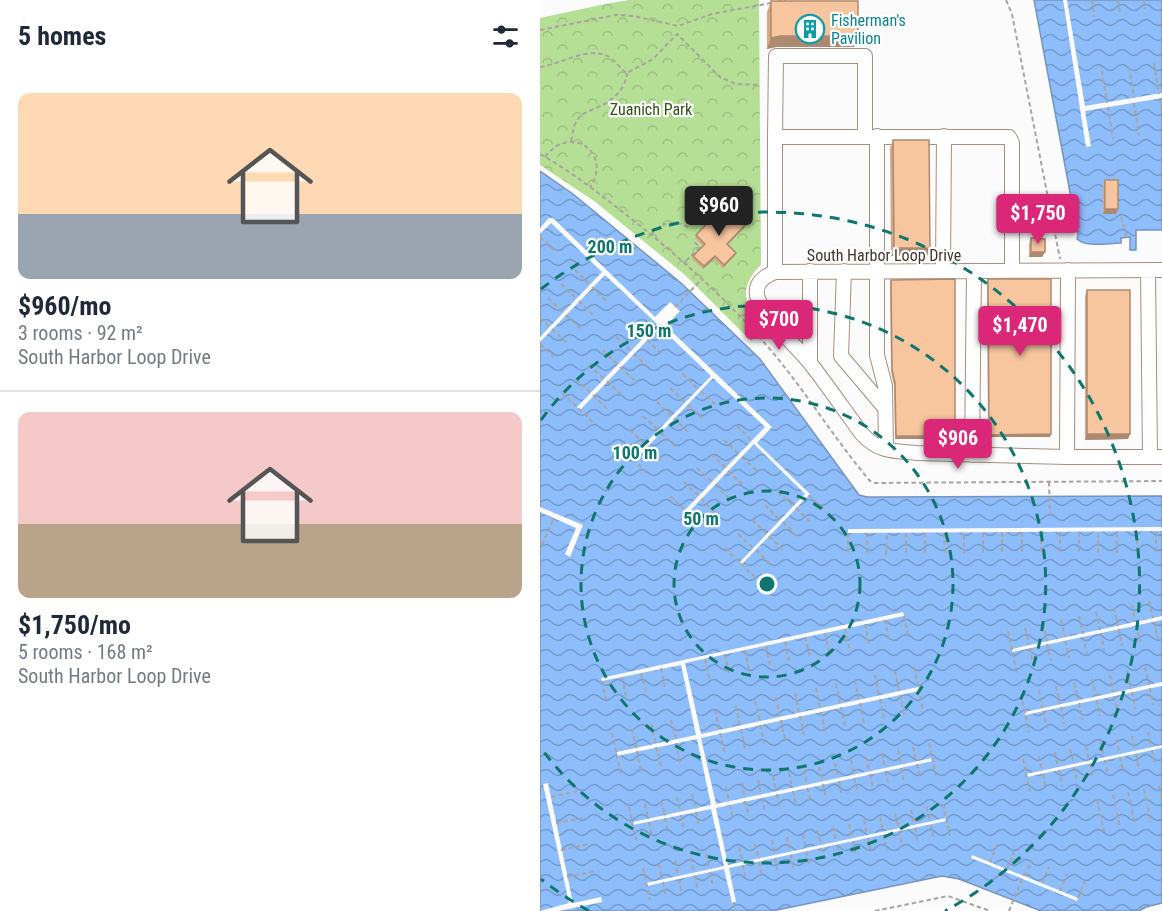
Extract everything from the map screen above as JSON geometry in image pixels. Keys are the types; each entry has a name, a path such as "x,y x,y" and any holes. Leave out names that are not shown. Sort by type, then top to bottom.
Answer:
{"street":[{"path":"885,449 885,386 877,355 878,271 865,56 776,56 775,272 760,280 757,289 758,299 872,444 885,449 917,453 1156,457 1155,270"},
{"path":"943,271 944,136"},
{"path":"775,137 1006,136 1012,143 1012,271"},
{"path":"1064,270 1067,457"},
{"name":"South Harbor Loop Drive","path":"775,272 1155,270"},
{"path":"810,271 810,363"},
{"path":"844,271 842,356 885,408"},
{"path":"972,455 974,271"}],"path":[{"path":"540,30 616,15 634,16 678,26 712,14 786,0"},
{"path":"1006,0 1012,14 1064,270"},
{"path":"1092,0 1094,17"},
{"path":"1118,0 1120,13"},
{"path":"1144,0 1145,9"},
{"path":"627,73 653,59 677,34 678,26"},
{"path":"677,34 720,77 736,84 760,85"},
{"path":"540,67 578,56 597,54 609,57 627,73"},
{"path":"1154,63 1159,94"},
{"path":"1128,67 1134,98"},
{"path":"1102,71 1107,103"},
{"path":"571,141 578,118 618,94 626,82 627,73"},
{"path":"1160,98 1162,113"},
{"path":"1134,103 1139,135"},
{"path":"1108,107 1113,140"},
{"path":"545,157 558,145 571,141 583,145 595,157 597,166 596,175 590,187"},
{"path":"1121,217 1127,238"},
{"path":"651,235 656,229 670,222 678,222 689,228"},
{"path":"540,237 554,250"},
{"path":"685,262 700,247 692,240"},
{"path":"575,270 607,302"},
{"path":"675,307 702,279"},
{"path":"561,284 594,315"},
{"path":"548,298 581,329"},
{"path":"540,318 567,343"},
{"path":"629,323 662,354"},
{"path":"616,337 649,368"},
{"path":"540,344 554,357"},
{"path":"603,351 636,382"},
{"path":"589,365 622,396"},
{"path":"683,374 716,405"},
{"path":"576,379 609,410"},
{"path":"670,388 703,419"},
{"path":"562,393 595,424"},
{"path":"657,402 689,433"},
{"path":"643,416 676,447"},
{"path":"737,426 752,441"},
{"path":"630,430 662,461"},
{"path":"724,440 757,471"},
{"path":"616,444 649,475"},
{"path":"711,454 743,485"},
{"path":"697,468 730,499"},
{"path":"684,482 716,513"},
{"path":"1049,482 1050,515"},
{"path":"778,492 811,523"},
{"path":"809,495 824,509"},
{"path":"670,496 703,527"},
{"path":"765,505 798,537"},
{"path":"542,545 554,518"},
{"path":"752,520 784,551"},
{"path":"1137,531 1137,553"},
{"path":"983,532 983,554"},
{"path":"1002,532 1002,554"},
{"path":"1022,532 1022,554"},
{"path":"1041,532 1041,553"},
{"path":"1060,532 1060,553"},
{"path":"1079,532 1079,553"},
{"path":"1098,532 1098,553"},
{"path":"1117,532 1117,553"},
{"path":"1156,532 1156,552"},
{"path":"848,533 848,555"},
{"path":"867,533 867,555"},
{"path":"886,533 886,555"},
{"path":"906,533 906,554"},
{"path":"925,533 925,554"},
{"path":"944,533 945,554"},
{"path":"964,533 964,554"},
{"path":"738,534 771,565"},
{"path":"725,548 757,579"},
{"path":"1149,601 1158,639"},
{"path":"1132,605 1140,642"},
{"path":"1114,608 1122,646"},
{"path":"1096,612 1104,650"},
{"path":"904,616 908,636"},
{"path":"1079,616 1087,654"},
{"path":"885,620 889,640"},
{"path":"1061,620 1069,657"},
{"path":"865,624 869,644"},
{"path":"1043,624 1051,661"},
{"path":"1025,627 1033,665"},
{"path":"845,628 849,648"},
{"path":"1008,631 1016,669"},
{"path":"825,633 830,652"},
{"path":"806,637 810,657"},
{"path":"785,642 789,661"},
{"path":"766,646 770,665"},
{"path":"745,650 749,670"},
{"path":"725,654 729,674"},
{"path":"705,659 710,678"},
{"path":"914,667 923,710"},
{"path":"661,668 665,688"},
{"path":"1145,668 1153,705"},
{"path":"895,671 904,714"},
{"path":"1128,671 1135,709"},
{"path":"641,673 646,692"},
{"path":"875,675 884,718"},
{"path":"1110,675 1118,713"},
{"path":"621,677 626,696"},
{"path":"1092,679 1100,716"},
{"path":"855,680 864,723"},
{"path":"602,681 606,700"},
{"path":"1074,683 1082,720"},
{"path":"836,684 845,727"},
{"path":"1056,686 1064,724"},
{"path":"816,688 825,731"},
{"path":"1039,690 1047,728"},
{"path":"795,693 804,736"},
{"path":"1021,694 1029,732"},
{"path":"776,697 785,740"},
{"path":"755,702 765,744"},
{"path":"736,706 745,748"},
{"path":"715,710 725,753"},
{"path":"671,720 680,762"},
{"path":"651,724 661,766"},
{"path":"632,729 641,771"},
{"path":"1148,732 1155,765"},
{"path":"612,733 621,775"},
{"path":"1132,736 1139,768"},
{"path":"1116,739 1124,772"},
{"path":"1101,742 1108,775"},
{"path":"929,743 936,776"},
{"path":"1086,746 1093,779"},
{"path":"913,747 920,779"},
{"path":"1071,749 1077,782"},
{"path":"897,750 904,783"},
{"path":"1055,752 1062,786"},
{"path":"882,753 889,786"},
{"path":"1039,756 1046,789"},
{"path":"866,757 873,789"},
{"path":"1023,759 1030,792"},
{"path":"850,760 858,792"},
{"path":"835,763 842,796"},
{"path":"819,767 826,799"},
{"path":"804,770 811,802"},
{"path":"789,773 796,806"},
{"path":"773,776 780,809"},
{"path":"758,780 765,812"},
{"path":"742,783 748,816"},
{"path":"1159,786 1162,800"},
{"path":"726,787 733,819"},
{"path":"1144,789 1151,822"},
{"path":"550,797 578,791"},
{"path":"1128,792 1135,825"},
{"path":"692,794 699,826"},
{"path":"1113,795 1120,828"},
{"path":"677,797 684,830"},
{"path":"1097,799 1104,832"},
{"path":"662,801 668,833"},
{"path":"645,804 652,837"},
{"path":"943,804 950,836"},
{"path":"629,807 636,840"},
{"path":"927,807 934,840"},
{"path":"911,810 918,843"},
{"path":"895,814 902,846"},
{"path":"880,817 886,850"},
{"path":"556,824 584,818"},
{"path":"864,820 871,853"},
{"path":"849,824 856,856"},
{"path":"833,827 840,860"},
{"path":"818,830 824,863"},
{"path":"803,834 810,866"},
{"path":"787,837 794,870"},
{"path":"771,840 778,873"},
{"path":"561,850 589,844"},
{"path":"755,844 762,876"},
{"path":"990,862 997,845"},
{"path":"740,847 746,880"},
{"path":"1007,869 1014,852"},
{"path":"706,854 713,887"},
{"path":"691,858 698,890"},
{"path":"1009,911 1032,860"},
{"path":"675,861 682,893"},
{"path":"659,864 666,897"},
{"path":"1042,884 1049,867"},
{"path":"643,868 650,900"},
{"path":"567,877 595,871"},
{"path":"1060,891 1067,874"},
{"path":"1078,898 1085,881"},
{"path":"875,911 948,896 990,911"},
{"path":"734,902 735,911"}],"green space":[{"name":"Zuanich Park","path":"629,0 759,0 761,265 747,285 746,298 754,311 761,316 761,332 751,341 685,275 594,201 540,165 540,18"}],"water":[{"path":"1034,0 1162,0 1162,230 1136,230 1136,250 1130,250 1130,237 1121,238 1121,243 1098,244 1081,242 1077,239"},
{"path":"540,171 573,194 681,283 760,359 859,495 867,497 1162,496 1162,903 1139,911 1041,911 959,879 942,876 772,911 540,911"}],"pier":[{"path":"1063,0 1067,0 1085,106 1162,93 1162,98 1085,111 1091,146 1086,147"},
{"path":"549,218 553,218 655,317 670,302 680,311 666,326 772,427 757,443 810,494 742,564 740,562 805,494 754,444 688,513 685,510 765,427 713,378 634,461 631,458 711,376 660,327 580,410 577,407 657,324 605,275 540,342 540,337 602,272 551,223 540,234 540,228"},
{"path":"540,507 583,525 570,557 565,554 576,528 540,512"},
{"path":"1162,527 1162,531 848,533 848,529"},
{"path":"903,612 904,616 685,663 701,734 918,687 919,691 701,738 716,804 932,758 933,761 716,808 728,865 946,818 946,821 729,868 736,902 732,903 724,869 647,886 646,883 724,866 711,809 633,825 633,822 711,805 697,739 617,756 617,752 696,735 681,665 602,681 601,678"},
{"path":"1162,616 1162,620 1012,652 1012,649"},
{"path":"1162,682 1162,686 1025,715 1025,712"},
{"path":"1162,745 1162,748 1027,777 1026,774"},
{"path":"548,783 573,903 601,897 602,902 559,911 540,911 569,903 543,784"},
{"path":"972,855 1078,898 1077,901 971,858"}],"building":[{"name":"Fisherman's Pavilion","path":"771,1 858,1 858,36 771,38"},
{"path":"893,140 929,140 930,248 894,248"},
{"path":"1105,180 1118,180 1118,209 1105,209"},
{"path":"725,205 745,225 727,244 736,253 724,265 715,256 704,266 693,256 705,244 696,235"},
{"path":"1031,238 1045,239 1045,252 1031,252"},
{"path":"955,279 955,436 896,436 895,383 892,369 891,280"},
{"path":"988,279 1051,279 1051,434 989,435"},
{"path":"1087,290 1130,290 1130,434 1087,434"}],"place":[{"name":"Fisherman's Pavilion","path":"810,29"}]}
